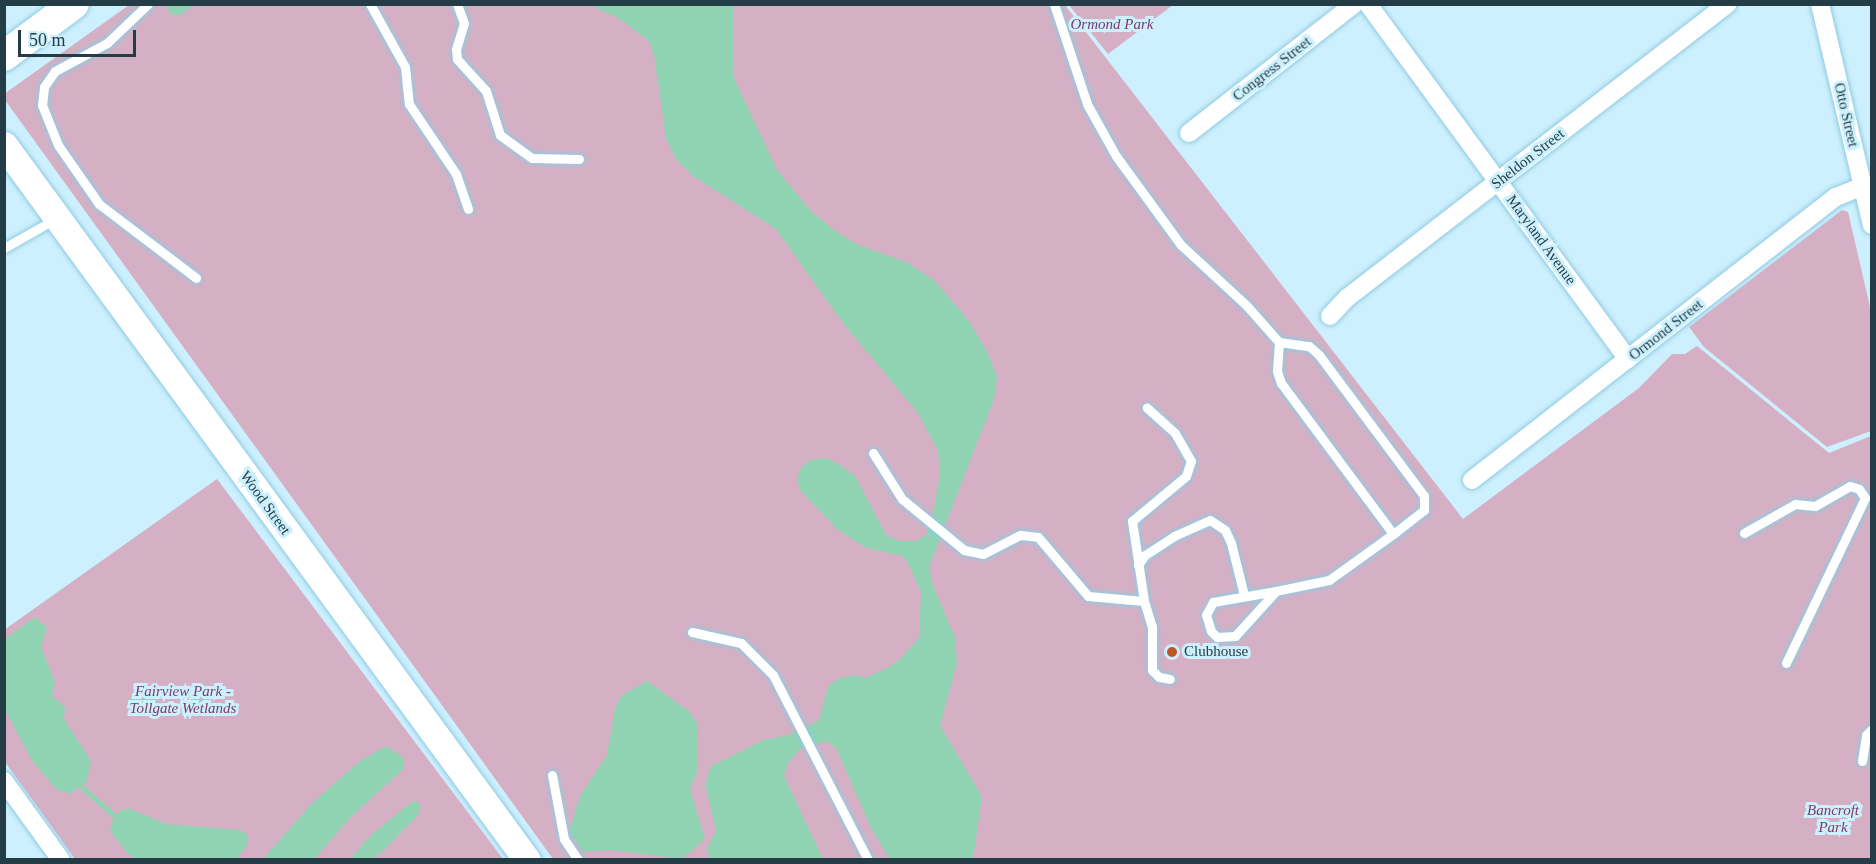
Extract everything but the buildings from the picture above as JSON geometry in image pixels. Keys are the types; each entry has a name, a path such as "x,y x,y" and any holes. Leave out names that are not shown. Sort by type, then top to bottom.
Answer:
{"main road":[{"path":"4,56 72,5"}],"street":[{"name":"Congress Street","path":"1189,133 1354,4"},
{"name":"Maryland Avenue","path":"1368,4 1628,359"},
{"name":"Sheldon Street","path":"1330,316 1347,298 1728,4"},
{"name":"Otto Street","path":"1820,4 1872,225"},
{"name":"Wood Street","path":"4,145 527,860"},
{"name":"Ormond Street","path":"1472,480 1836,197 1863,186"},
{"path":"4,781 61,860"}],"lane":[{"path":"148,4 112,39 55,71 44,87 42,105 58,145 99,204 196,278"},
{"path":"370,4 405,67 409,104 456,174 468,209"},
{"path":"457,4 464,23 457,59 490,99 501,135 532,158 579,159"},
{"path":"1054,4 1087,104 1116,156 1181,245 1263,322 1279,342 1277,371 1281,383 1393,534"},
{"path":"4,248 57,218"},
{"path":"1276,591 1243,631 1235,636 1217,637 1207,623 1209,608 1223,598 1276,591 1329,579 1424,510 1424,496 1319,355 1303,344 1279,342"},
{"path":"1147,408 1175,434 1191,461 1185,476 1132,520 1144,601 1152,627 1152,670 1159,677 1170,679"},
{"path":"873,453 902,499 964,550 979,555 1020,535 1038,537 1088,596 1144,601"},
{"path":"1744,533 1795,504 1815,506 1850,486 1859,489 1865,498 1786,663"},
{"path":"1138,565 1145,555 1174,536 1210,520 1225,530 1231,543 1244,595"},
{"path":"692,632 728,637 749,648 776,678 868,860"},
{"path":"1862,761 1866,735 1872,729"},
{"path":"552,775 564,839 578,860"}],"green space":[{"name":"Bancroft Park","path":"129,5 1065,5 1463,519 1639,388 1672,354 1685,354 1697,346 1829,453 1871,436 1871,859 553,859 5,100 4,94"},
{"name":"Ormond Park","path":"1069,5 1173,5 1108,54"},
{"path":"1842,210 1848,212 1871,311 1871,431 1827,447 1704,347 1689,327"},
{"name":"Fairview Park - Tollgate Wetlands","path":"217,479 503,859 75,859 5,762 4,630"}],"shaded area":[{"path":"167,4 195,5 180,15 170,14"},
{"path":"590,5 733,5 734,78 777,170 812,212 834,230 856,244 908,263 935,281 968,320 987,351 997,377 994,399 929,567 933,586 955,637 957,663 940,725 982,797 973,859 890,859 872,830 836,748 826,741 801,748 788,763 784,776 823,859 710,859 707,849 716,831 705,784 711,766 764,740 788,735 819,720 828,686 840,678 856,675 865,678 881,671 897,662 919,638 921,592 903,556 866,548 838,530 800,490 797,478 801,468 810,460 827,458 841,466 855,476 886,535 899,541 916,541 926,535 933,515 940,473 938,451 918,413 843,323 776,229 693,176 676,159 666,139 654,55 648,40 618,18"},
{"path":"35,617 47,628 41,647 55,682 52,696 65,707 64,719 91,761 87,781 70,794 56,789 33,762 5,710 5,639"},
{"path":"647,681 689,711 698,725 697,772 690,789 705,839 682,859 610,850 583,852 569,832 580,796 607,755 615,708 621,696"},
{"path":"386,746 403,757 403,769 351,817 314,859 263,859 312,803 360,761"},
{"path":"413,801 421,804 418,815 384,850 372,859 350,859 371,835"},
{"path":"128,808 166,824 240,830 248,835 248,843 237,859 138,859 129,855 110,831 114,815"}],"waterway":[{"path":"82,787 114,815"}],"place":[{"name":"Clubhouse","path":"1172,652"}]}
